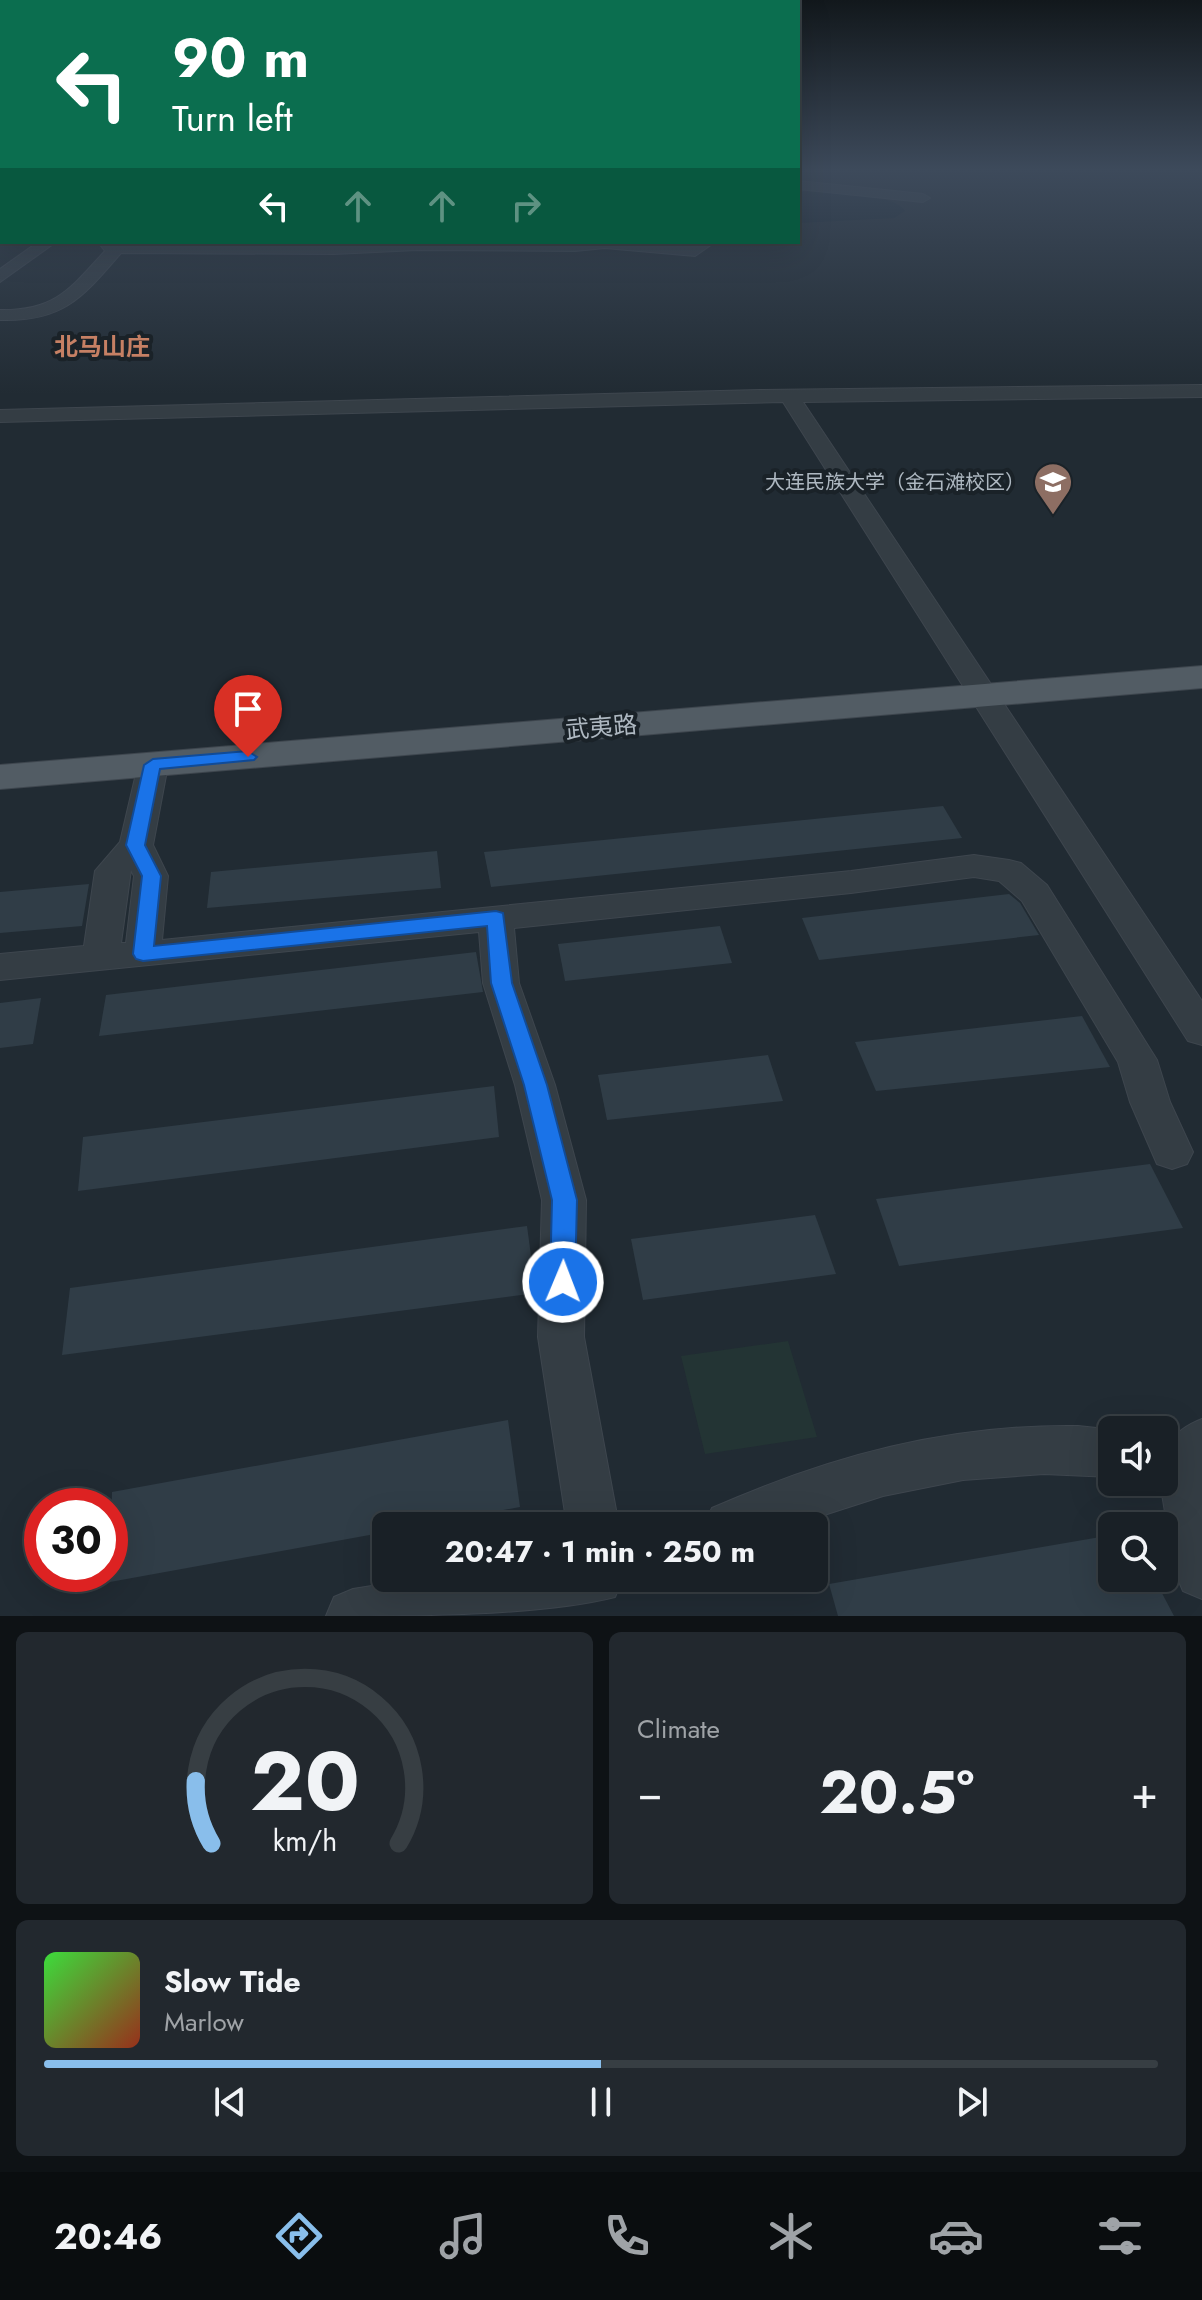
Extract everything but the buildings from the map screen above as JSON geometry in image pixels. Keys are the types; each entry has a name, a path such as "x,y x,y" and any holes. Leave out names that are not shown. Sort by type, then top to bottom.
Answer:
{"main road":[{"name":"武夷路","path":"0,777 1202,677"}],"street":[{"path":"0,277 45,244"},
{"path":"0,315 33,314 63,305 111,245 493,244"},
{"path":"622,244 695,251 704,244"},
{"path":"0,416 790,397 1202,391"},
{"path":"790,397 1202,1031"},
{"path":"101,957 112,871 136,845 153,765"},
{"path":"136,845 151,876 143,954"},
{"path":"0,967 496,918 974,866 1009,871 1035,893 1137,1060 1150,1102 1172,1152"},
{"path":"496,918 501,983 535,1085 564,1200 561,1337 591,1512"},
{"path":"760,1512 781,1502 902,1465 1002,1451 1098,1450"},
{"path":"1188,1473 1202,1572"},
{"path":"353,1616 506,1592"}],"shaded area":[{"path":"788,1341 817,1437 705,1454 681,1356"}],"place":[{"name":"大连民族大学（金石滩校区）","path":"1053,516"}],"district":[{"name":"北马山庄","path":"102,346"}],"route":[{"path":"248,757 153,765 136,845 151,876 143,954 496,918 501,983 535,1085 564,1200 563,1282"}]}
